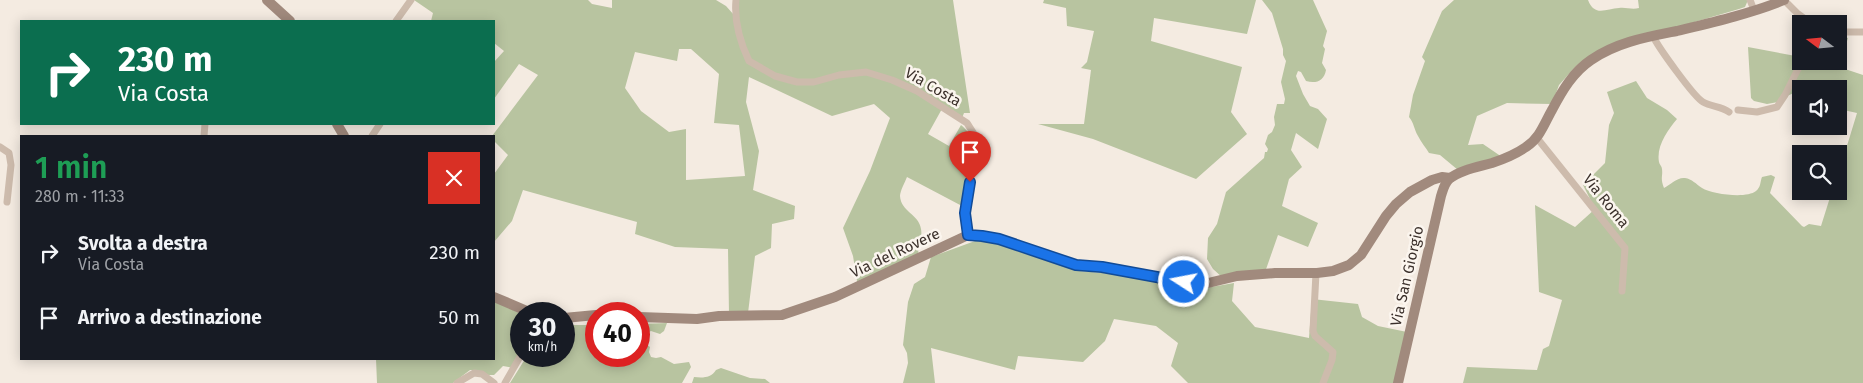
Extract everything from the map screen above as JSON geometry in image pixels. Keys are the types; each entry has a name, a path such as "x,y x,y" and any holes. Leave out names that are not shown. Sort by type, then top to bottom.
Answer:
{"street":[{"path":"267,0 289,20"},
{"path":"397,20 411,0"},
{"name":"Via Costa","path":"736,0 735,13 749,61 775,76 796,82 814,82 839,75 866,72 892,80 917,91 968,123 974,134 965,213 968,235"},
{"path":"968,235 999,239 1076,265 1102,267 1204,284 1237,276 1333,271 1349,265 1361,255 1396,204 1423,184 1442,177 1450,178 1516,153 1537,138 1564,88 1581,67 1614,47 1625,42 1653,36 1752,5 1784,0 1800,15"},
{"path":"1848,33 1861,34"},
{"path":"1653,36 1661,52 1701,101 1724,108 1729,112"},
{"path":"1738,110 1757,112 1777,107 1798,70"},
{"name":"Via Roma","path":"1537,138 1626,248 1622,291"},
{"path":"0,147 9,153 10,159 7,202"},
{"name":"Via San Giorgio","path":"1398,383 1441,196 1444,186 1450,178"},
{"name":"Via del Rovere","path":"650,317 697,319 719,316 782,315 835,298 968,235"},
{"path":"1316,273 1313,331 1315,336 1333,352 1332,360 1323,383"},
{"path":"495,297 510,304"},
{"path":"505,383 514,367"},
{"path":"457,383 474,373 482,374 494,383"}],"green space":[{"path":"414,0 588,0 592,4 612,8 612,0 716,0 726,6 734,15 739,15 739,0 953,0 970,113 964,113 962,118 943,107 928,134 949,146 961,125 974,141 976,152 962,206 907,177 900,196 903,206 920,224 919,256 858,287 853,256 843,228 870,171 890,118 874,104 832,116 749,77 746,102 759,151 753,190 795,206 794,219 772,224 771,248 755,256 748,313 729,314 728,249 675,247 635,234 637,222 523,190 512,221 495,241 495,173 508,155 495,142 495,135 493,135 538,75 519,64 495,98 495,61 504,51 495,44 495,20 431,20 433,13","holes":["679,49 691,49 719,74 714,123 739,125 745,176 686,180 686,129 669,132 641,111 625,88 635,52 677,61"]},
{"path":"1044,0 1256,0 1247,34 1154,18 1151,41 1242,67 1231,112 1247,134 1196,179 1093,139 1038,124 1084,124 1091,70 1081,68 1087,62 1094,31 1067,26 1066,8 1043,3"},
{"path":"1262,0 1313,0 1327,31 1323,46 1325,49 1322,63 1326,70 1323,77 1319,81 1313,82 1306,81 1301,72 1298,71 1296,76 1310,106 1318,109 1327,119 1318,149 1296,133 1291,150 1302,167 1289,179 1282,206 1318,223 1308,247 1278,235 1264,275 1223,278 1213,269 1207,259 1208,238 1217,224 1226,192 1264,158 1265,152 1268,149 1265,144 1268,135 1272,132 1275,125 1274,117 1277,104 1284,104 1285,99 1281,82 1286,61 1272,13"},
{"path":"1454,0 1588,0 1594,9 1602,11 1615,8 1639,8 1638,0 1748,0 1745,7 1599,50 1576,66 1559,85 1552,104 1507,103 1477,116 1468,145 1483,144 1502,157 1458,170 1440,155 1429,153 1409,117 1413,95 1425,61 1422,57 1442,11"},
{"path":"1748,47 1792,55 1792,70 1848,70 1863,75 1863,383 1463,383 1467,367 1537,370 1543,349 1549,346 1562,300 1539,292 1535,205 1575,227 1595,209 1583,185 1605,163 1609,125 1614,113 1607,92 1636,81 1647,98 1667,110 1677,119 1667,133 1659,150 1659,162 1662,168 1664,188 1676,180 1685,178 1713,192 1745,195 1758,189 1762,177 1771,175 1775,177 1770,193 1804,227 1809,224 1821,226 1829,200 1847,200 1847,146 1857,113 1847,111 1847,80 1792,80 1792,94 1778,100 1778,102 1767,104 1754,101 1751,98"},
{"path":"975,241 993,242 1080,271 1139,276 1200,289 1234,283 1232,301 1255,327 1309,338 1312,299 1358,304 1362,317 1378,326 1407,332 1395,383 1188,383 1171,366 1178,343 1156,326 1114,319 1105,341 1083,362 1018,356 1015,370 931,348 935,383 903,383 908,363 907,353 903,345 908,302 914,284 925,277 931,257"},
{"path":"495,301 510,308 510,367 514,368 503,366 494,375 470,370 453,383 377,383 376,360 495,360"},
{"path":"667,323 664,331 660,334 650,332 650,324"},
{"path":"575,325 585,325 585,367 650,367 650,354 651,357 661,357 674,364 689,362 691,367 682,383 510,383 520,367 575,367"},
{"path":"721,368 750,378 765,379 770,383 692,383 694,377 709,376"}],"route":[{"path":"970,182 965,213 968,235 999,239 1076,265 1102,267 1184,282"}]}
